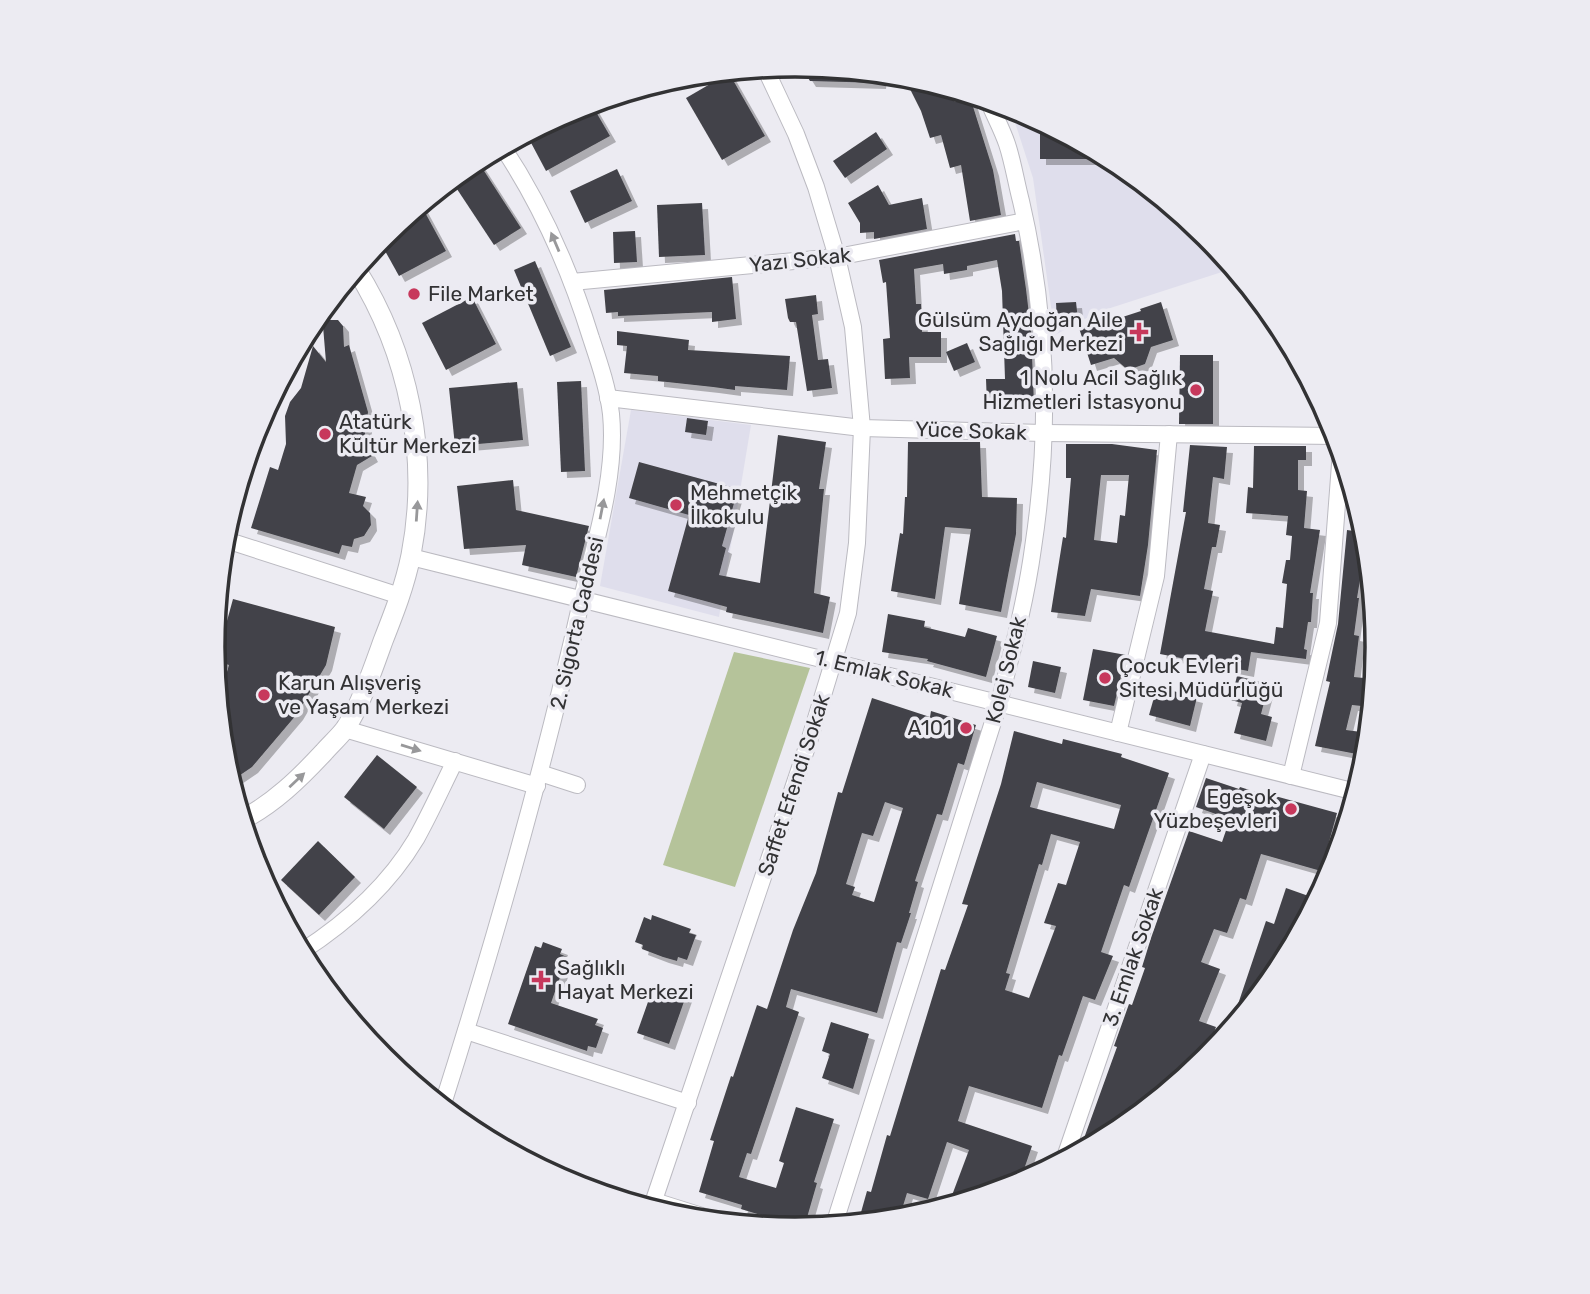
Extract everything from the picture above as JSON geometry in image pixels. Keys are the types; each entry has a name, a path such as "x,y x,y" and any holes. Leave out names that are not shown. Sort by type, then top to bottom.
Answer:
{"main road":[{"path":"250,815 298,781 345,729 373,671 411,557 418,494 412,413 390,336 361,278"}],"street":[{"name":"Saffet Efendi Sokak","path":"655,1200 810,738 848,613 857,544 862,428 853,327 837,257 816,187 796,134 770,78"},
{"name":"Kolej Sokak","path":"837,1215 999,703 1033,548 1044,433 1045,372 1040,296 1026,221 1007,145 993,113"},
{"name":"2. Sigorta Caddesi","path":"445,1097 539,779 606,488 611,440 608,398 600,365 572,282 546,222 507,155"},
{"name":"Yazı Sokak","path":"572,282 837,257 1026,221"},
{"name":"Yüce Sokak","path":"608,398 862,428 1325,436"},
{"path":"1118,733 1156,576 1169,434"},
{"path":"1291,776 1328,623 1339,477"},
{"path":"235,543 400,596"},
{"name":"1. Emlak Sokak","path":"411,557 1347,790"},
{"path":"345,729 455,761 577,785"},
{"name":"3. Emlak Sokak","path":"1068,1147 1203,754"},
{"path":"310,946 360,908 390,873 415,840 455,761"},
{"path":"466,1031 688,1103"}],"shaded area":[{"path":"1014,121 1080,153 1112,173 1171,218 1224,271 1098,312 1055,335 1033,178"},
{"name":"Mehmetçik İlkokulu","path":"631,410 751,425 719,617 600,586"}],"green space":[{"path":"734,652 810,668 735,887 663,865"}],"building":[{"path":"808,77 874,83 810,81"},
{"path":"733,81 765,136 722,160 686,98 711,84"},
{"path":"910,89 973,105 993,170 1001,215 970,221 961,165 950,168 941,135 930,138"},
{"path":"597,113 610,136 546,171 531,142"},
{"path":"876,132 887,149 845,178 833,161"},
{"path":"1040,133 1090,159 1040,159"},
{"path":"617,169 632,201 585,223 570,191"},
{"path":"483,170 521,228 494,245 457,189"},
{"path":"878,185 889,205 922,198 927,229 874,239 874,232 860,233 860,223 848,203"},
{"path":"702,203 705,255 659,257 657,205"},
{"path":"425,213 446,251 399,276 385,251"},
{"path":"635,231 637,262 614,263 613,232"},
{"path":"1015,234 1016,241 1019,241 1031,331 1034,404 987,406 986,379 1005,379 1002,291 997,260 944,274 943,264 914,269 916,304 921,304 922,332 941,332 941,357 909,357 910,378 885,379 883,339 890,338 886,282 883,283 879,260"},
{"path":"535,261 571,347 550,356 514,270"},
{"path":"732,277 736,319 712,322 712,312 618,316 618,312 606,313 604,290"},
{"path":"816,295 818,314 812,315 818,360 828,359 832,388 807,391 796,322 790,322 788,318 785,299"},
{"path":"472,297 496,344 446,370 422,323"},
{"path":"1076,302 1078,320 1057,321 1056,303"},
{"name":"Gülsüm Aydoğan Aile Sağlığı Merkezi","path":"1161,302 1173,340 1151,347 1145,364 1128,370 1114,358 1091,365 1079,328 1100,321 1101,324"},
{"name":"Atatürk Kültür Merkezi","path":"328,320 338,320 343,326 344,347 349,345 368,412 364,441 372,456 357,465 349,493 366,497 363,506 370,513 371,525 364,536 354,539 352,547 342,545 339,554 251,528 270,467 278,470 286,444 285,416 290,402 301,388 313,346 326,362 323,327"},
{"path":"617,331 689,340 688,350 790,356 787,390 735,386 735,390 658,381 658,376 624,373 627,346 617,345"},
{"path":"967,343 975,362 954,371 946,352"},
{"name":"1 Nolu Acil Sağlık Hizmetleri İstasyonu","path":"1180,355 1213,355 1213,424 1179,424"},
{"path":"581,381 585,471 561,472 557,382"},
{"path":"517,382 523,440 455,446 449,388"},
{"path":"687,418 708,421 706,435 685,432"},
{"path":"778,435 826,442 819,489 824,489 814,593 830,597 823,633 726,612 727,607 668,591 689,515 629,498 639,462 738,489 722,546 726,548 719,575 760,583"},
{"path":"908,442 980,442 982,497 1017,498 1016,534 1001,612 959,604 971,529 945,527 935,599 891,591 900,533 903,534"},
{"path":"1066,444 1112,444 1157,450 1140,596 1091,589 1085,616 1051,612 1063,537 1066,538 1071,478 1066,478","holes":["1101,475 1129,475 1125,516 1120,515 1117,543 1094,540"]},
{"path":"1190,445 1227,447 1224,479 1213,477 1208,523 1220,525 1216,547 1212,547 1204,589 1213,591 1205,631 1274,644 1276,627 1283,628 1287,584 1282,583 1286,560 1290,560 1292,536 1286,535 1288,516 1246,513 1248,487 1253,488 1254,446 1306,446 1306,460 1298,460 1298,490 1307,491 1304,528 1320,530 1310,593 1313,593 1311,622 1308,622 1304,649 1307,650 1306,659 1251,652 1248,671 1160,654 1186,512 1183,512"},
{"path":"513,480 516,510 589,526 576,577 522,565 526,545 464,549 457,486"},
{"path":"1347,530 1353,531 1360,577 1354,635 1359,636 1354,677 1364,678 1362,706 1352,705 1346,730 1358,732 1355,754 1315,746 1330,682 1326,681 1338,624"},
{"name":"Karun Alışveriş ve Yaşam Merkezi","path":"233,599 335,627 326,665 297,714 252,767 240,775 226,684 229,665 225,664 226,626"},
{"path":"888,614 925,621 924,627 965,637 968,628 997,636 986,677 927,661 928,659 882,652"},
{"name":"Çocuk Evleri Sitesi Müdürlüğü","path":"1093,649 1126,655 1114,706 1083,700"},
{"path":"1033,661 1061,667 1055,693 1028,687"},
{"path":"1237,676 1269,684 1261,714 1272,717 1266,741 1234,733 1242,703 1231,700"},
{"path":"1157,687 1197,697 1190,726 1149,715"},
{"path":"872,698 930,717 931,711 976,725 964,765 958,763 942,815 937,814 915,881 918,882 911,913 901,943 897,942 877,1013 791,989 786,1007 799,1012 751,1154 747,1153 739,1177 776,1188 784,1163 779,1161 796,1107 834,1119 814,1182 817,1183 807,1217 765,1216 741,1209 742,1205 699,1192 714,1141 710,1140 731,1076 733,1077 757,1005 767,1009 793,930 816,873 838,792 842,793","holes":["885,802 903,808 874,902 852,895 855,887 846,884 862,833 873,836"]},
{"path":"1014,731 1062,744 1063,739 1122,754 1121,757 1169,773 1129,887 1124,885 1101,952 1113,956 1095,1000 1083,996 1062,1056 1059,1055 1042,1108 969,1086 958,1121 1032,1146 1024,1169 952,1195 969,1150 947,1142 928,1199 907,1193 903,1207 861,1213 867,1191 871,1192 887,1135 890,1136 941,969 945,970 968,905 962,904 1001,784","holes":["1037,782 1121,805 1114,829 1030,807","1051,834 1080,842 1066,885 1058,883 1044,923 1056,926 1029,998 1005,990 1010,974 1006,973 1039,864 1042,865"]},
{"path":"377,755 417,787 384,829 344,797"},
{"path":"1206,778 1239,789 1240,787 1337,813 1319,871 1261,854 1246,900 1240,898 1227,933 1214,929 1201,962 1220,969 1199,1021 1216,1027 1213,1034 1171,1076 1112,1121 1084,1139 1117,1047 1114,1046 1129,1004 1132,1005 1145,968 1142,967 1151,938 1189,831 1222,842 1230,819 1196,807"},
{"path":"318,841 355,877 319,915 281,880"},
{"path":"1286,888 1308,896 1269,964 1237,1006 1266,921 1274,924"},
{"path":"652,915 691,929 689,933 696,935 687,960 678,957 677,961 663,957 642,949 643,945 635,942 644,917 651,920"},
{"name":"Sağlıklı Hayat Merkezi","path":"543,942 562,949 560,954 567,957 551,1003 598,1019 595,1025 603,1028 596,1048 588,1046 587,1051 508,1024 535,946 541,948"},
{"path":"654,985 686,996 669,1044 637,1033"},
{"path":"831,1022 869,1034 853,1089 822,1078 830,1054 822,1051"}],"place":[{"name":"File Market","path":"414,294"},
{"name":"Gülsüm Aydoğan Aile Sağlığı Merkezi","path":"1139,332"},
{"name":"1 Nolu Acil Sağlık Hizmetleri İstasyonu","path":"1196,390"},
{"name":"Atatürk Kültür Merkezi","path":"325,434"},
{"name":"Mehmetçik İlkokulu","path":"676,505"},
{"name":"Çocuk Evleri Sitesi Müdürlüğü","path":"1105,678"},
{"name":"Karun Alışveriş ve Yaşam Merkezi","path":"264,695"},
{"name":"A101","path":"966,728"},
{"name":"Egeşok Yüzbeşevleri","path":"1291,809"},
{"name":"Sağlıklı Hayat Merkezi","path":"541,980"}]}
